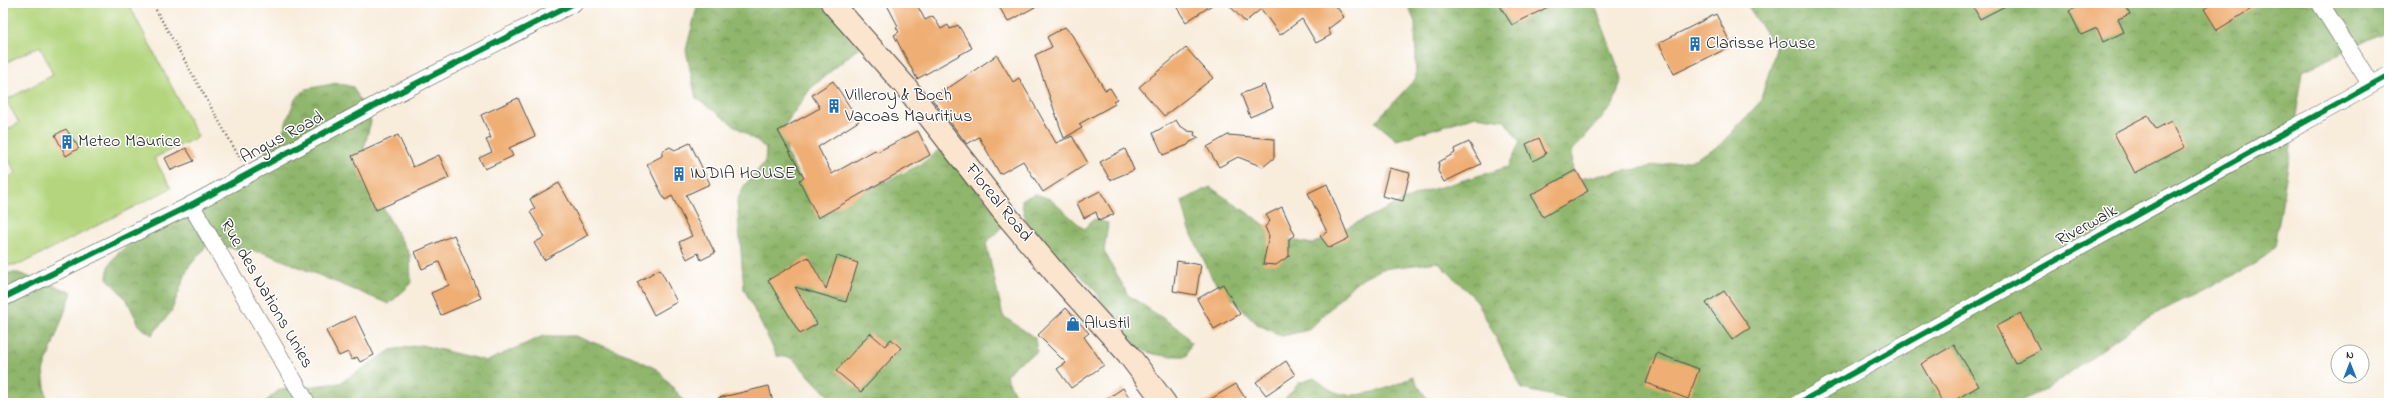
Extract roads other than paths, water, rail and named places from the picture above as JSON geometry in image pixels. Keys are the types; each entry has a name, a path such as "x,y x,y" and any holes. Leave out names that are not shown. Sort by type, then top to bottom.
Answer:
{"main road":[{"name":"Floreal Road","path":"832,3 906,86 1006,215 1056,274 1128,354 1166,403"}],"street":[{"name":"Angus Road","path":"3,298 191,205 396,94 574,3"},
{"path":"2320,3 2371,85"},
{"name":"Riverwalk","path":"1799,403 2389,75"},
{"name":"Rue des Nations Unies","path":"191,205 307,403"}],"place":[{"name":"Clarisse House","path":"1695,44"},
{"name":"Villeroy & Boch Vacoas Mauritius","path":"834,106"},
{"name":"Meteo Maurice","path":"67,142"},
{"name":"INDIA HOUSE","path":"679,174"},
{"name":"Alustil","path":"1073,324"}]}
